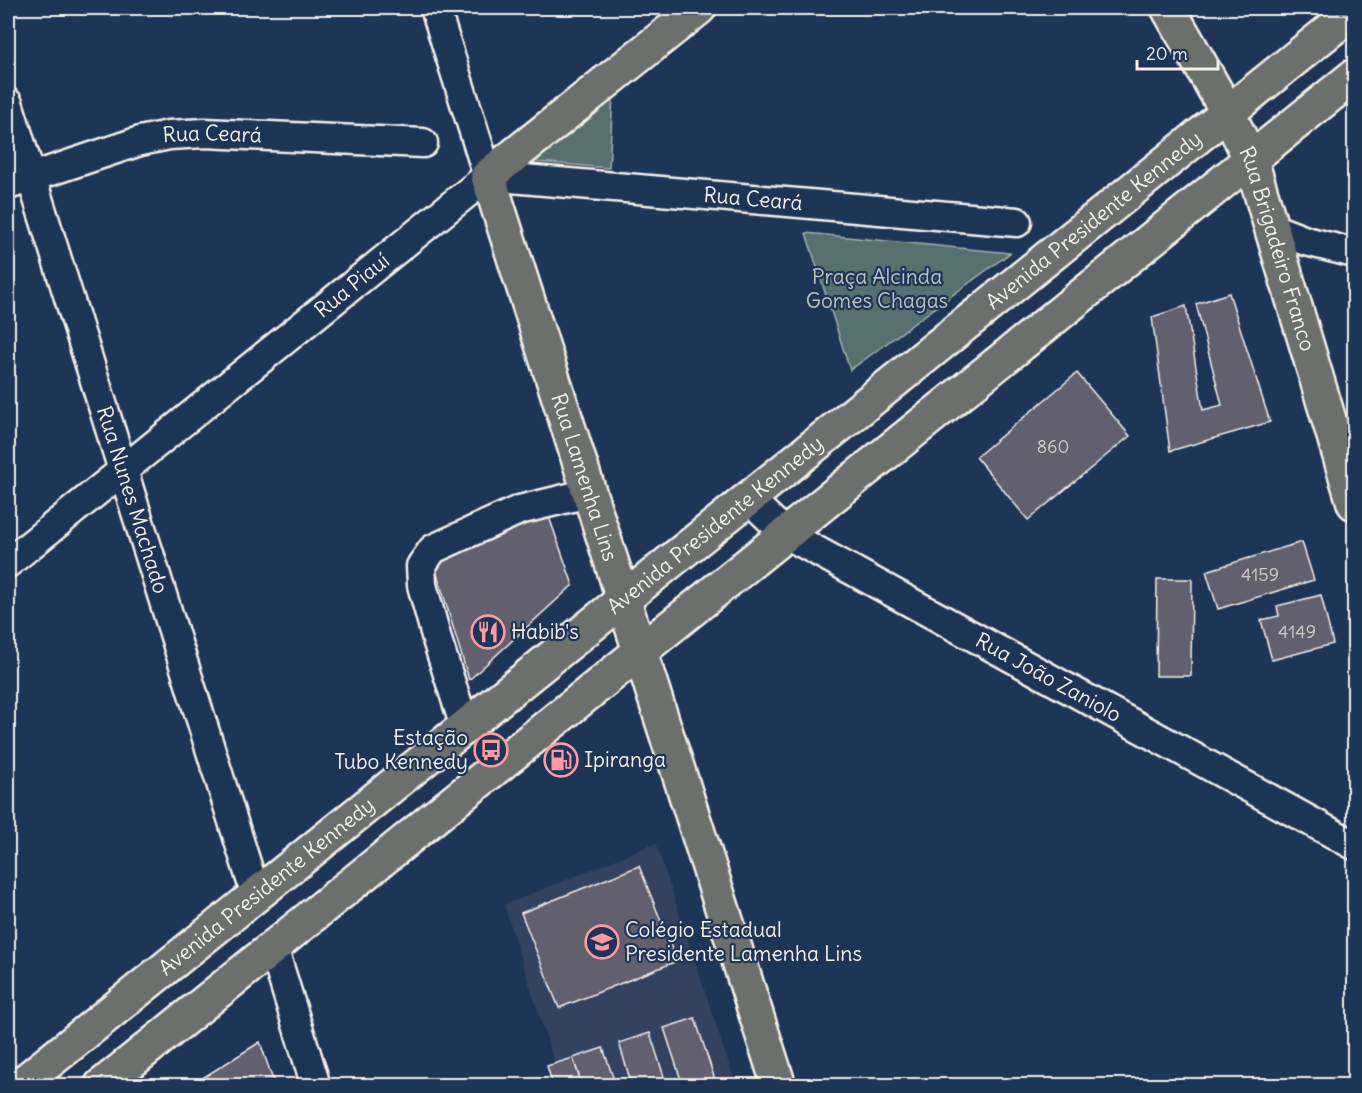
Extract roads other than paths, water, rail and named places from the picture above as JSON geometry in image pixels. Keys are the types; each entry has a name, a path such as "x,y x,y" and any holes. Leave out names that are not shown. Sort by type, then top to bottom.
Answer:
{"main road":[{"name":"Rua Piauí","path":"488,176 699,8"},
{"name":"Rua Brigadeiro Franco","path":"1168,8 1228,113 1251,159 1354,503"},
{"name":"Avenida Presidente Kennedy","path":"19,1086 1354,11"},
{"path":"101,1086 1354,76"},
{"name":"Rua Lamenha Lins","path":"488,176 779,1086"}],"street":[{"name":"Rua Lamenha Lins","path":"435,8 488,176"},
{"name":"Rua Nunes Machado","path":"8,103 19,180 123,470 256,895"},
{"name":"Rua Ceará","path":"19,180 140,141 169,135 217,133 423,143"},
{"name":"Rua Ceará","path":"488,176 1017,222"},
{"name":"Rua Piauí","path":"8,563 488,176"},
{"path":"1272,228 1306,242 1354,253"},
{"path":"465,727 422,585 421,566 433,549 519,510 589,493"},
{"name":"Rua João Zaniolo","path":"749,499 786,534 1354,845"},
{"path":"273,947 316,1086"}],"place":[{"name":"Habib's","path":"488,632"},
{"name":"Estação Tubo Kennedy","path":"491,750"},
{"name":"Ipiranga","path":"561,760"},
{"name":"Colégio Estadual Presidente Lamenha Lins","path":"602,942"}],"park label":[{"name":"Praça Alcinda Gomes Chagas","path":"877,289"}]}
